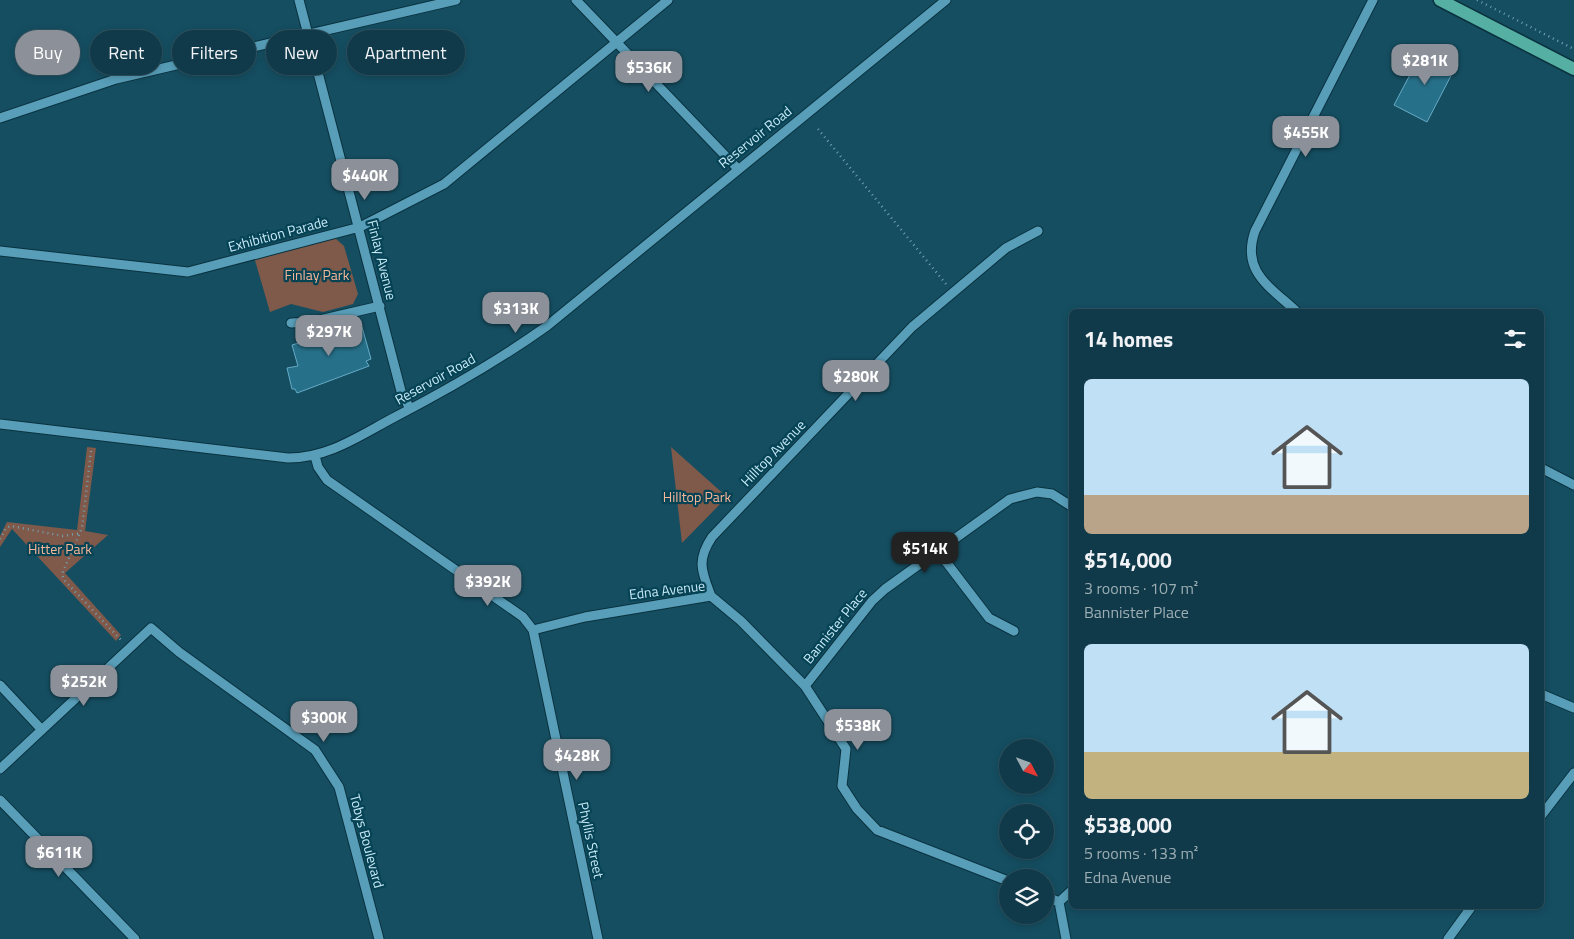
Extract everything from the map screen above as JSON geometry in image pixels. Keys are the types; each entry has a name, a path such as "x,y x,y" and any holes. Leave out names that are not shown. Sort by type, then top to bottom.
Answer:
{"main road":[{"path":"1440,0 1574,69"}],"street":[{"name":"Finlay Avenue","path":"300,0 307,30"},
{"path":"333,30 456,0"},
{"path":"576,0 738,169"},
{"name":"Exhibition Parade","path":"0,251 188,272 360,227 444,184 668,0"},
{"name":"Reservoir Road","path":"0,424 288,458 315,456 335,449 503,357 547,326 585,297 738,169 946,0"},
{"path":"1294,309 1254,268 1250,257 1251,244 1255,231 1373,0"},
{"path":"0,118 116,79 266,45"},
{"name":"Finlay Avenue","path":"319,75 360,227 401,392 410,409"},
{"name":"Hilltop Avenue","path":"711,596 701,566 701,557 712,537 912,327 1006,248 1038,231"},
{"path":"291,323 311,322 380,306"},
{"path":"315,456 318,467 327,480 523,617 533,630"},
{"path":"1544,469 1574,484"},
{"name":"Bannister Place","path":"804,686 872,601 937,550 1010,499 1037,492 1052,494 1069,505"},
{"path":"937,550 989,618 1014,631"},
{"name":"Edna Avenue","path":"533,630 584,616 711,596 741,621 804,686 846,749 842,786 857,809 877,830 999,878"},
{"name":"Tobys Boulevard","path":"128,649 151,628 179,652 315,750 339,787 379,939"},
{"name":"Phyllis Street","path":"533,630 598,939"},
{"path":"0,769 128,649"},
{"path":"0,685 42,730"},
{"path":"1544,695 1574,708"},
{"path":"1544,812 1574,773"},
{"path":"0,800 135,939"},
{"path":"1059,902 1069,893"},
{"path":"1054,900 1059,902"},
{"path":"1059,902 1066,939"},
{"path":"1448,939 1470,909"}],"path":[{"path":"1477,0 1574,49"},
{"path":"818,129 953,292"},
{"path":"91,451 81,533 62,574 64,580 128,649"},
{"path":"0,539 6,528 11,526 63,536 81,533"}],"green space":[{"name":"Finlay Park","path":"335,238 344,246 358,294 353,304 323,312 291,304 270,312 254,257"},
{"name":"Hitter Park","path":"87,447 96,448 85,531 108,535 65,573 121,635 116,641 12,529 0,547 0,536 7,522 77,530"},
{"name":"Hilltop Park","path":"671,447 727,497 682,543"}],"building":[{"path":"1423,50 1456,66 1427,122 1394,105"},
{"path":"355,320 362,327 371,359 366,361 369,366 297,393 295,389 292,389 287,368 298,366 292,345 329,334 331,338 338,334 336,326"}]}
